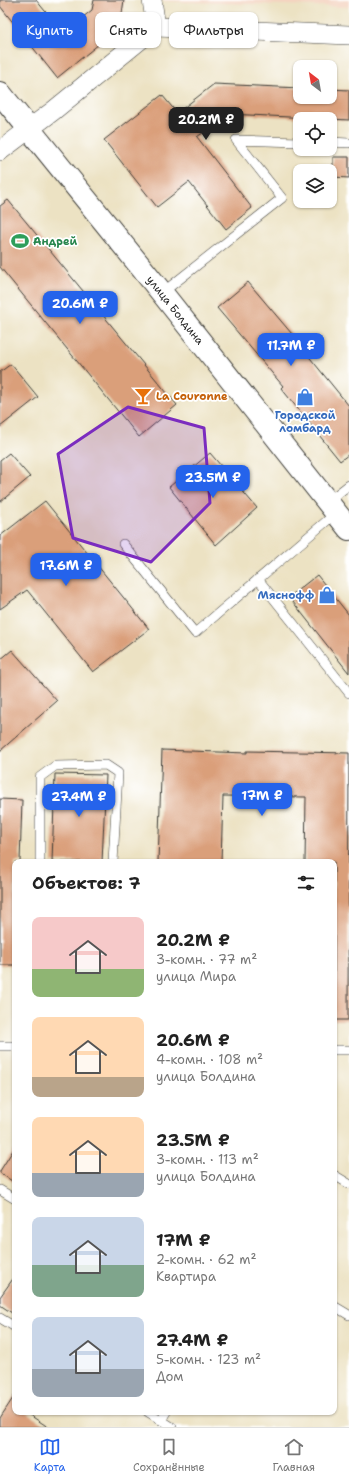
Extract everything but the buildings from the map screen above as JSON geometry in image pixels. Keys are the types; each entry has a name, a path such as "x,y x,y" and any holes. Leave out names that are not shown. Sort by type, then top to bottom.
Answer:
{"main road":[{"name":"улица Болдина","path":"0,92 162,293 337,515"}],"street":[{"path":"152,0 154,12"},
{"path":"161,27 349,34"},
{"path":"0,151 30,129 130,48"}],"lane":[{"path":"162,293 282,198 236,140 293,142"},
{"path":"337,142 349,143"},
{"path":"123,544 195,633 258,579 337,515 349,485"},
{"path":"258,579 349,693"},
{"path":"40,859 40,777 55,766 106,765 118,773 112,859"},
{"path":"0,1046 12,1046"},
{"path":"337,1050 349,1050"},
{"path":"337,1177 349,1184"},
{"path":"0,1190 12,1197"},
{"path":"337,1308 349,1315"},
{"path":"0,1318 12,1325"},
{"path":"163,1416 172,1427"}],"highlighted area":[{"path":"128,407 204,428 210,503 151,562 73,538 58,454"}],"shaded area":[{"path":"349,0 349,7 159,1"}],"place":[{"name":"Андрей","path":"20,241"},
{"name":"La Couronne","path":"143,396"},
{"name":"Городской ломбард","path":"305,397"},
{"name":"Мяснофф","path":"327,595"}]}
